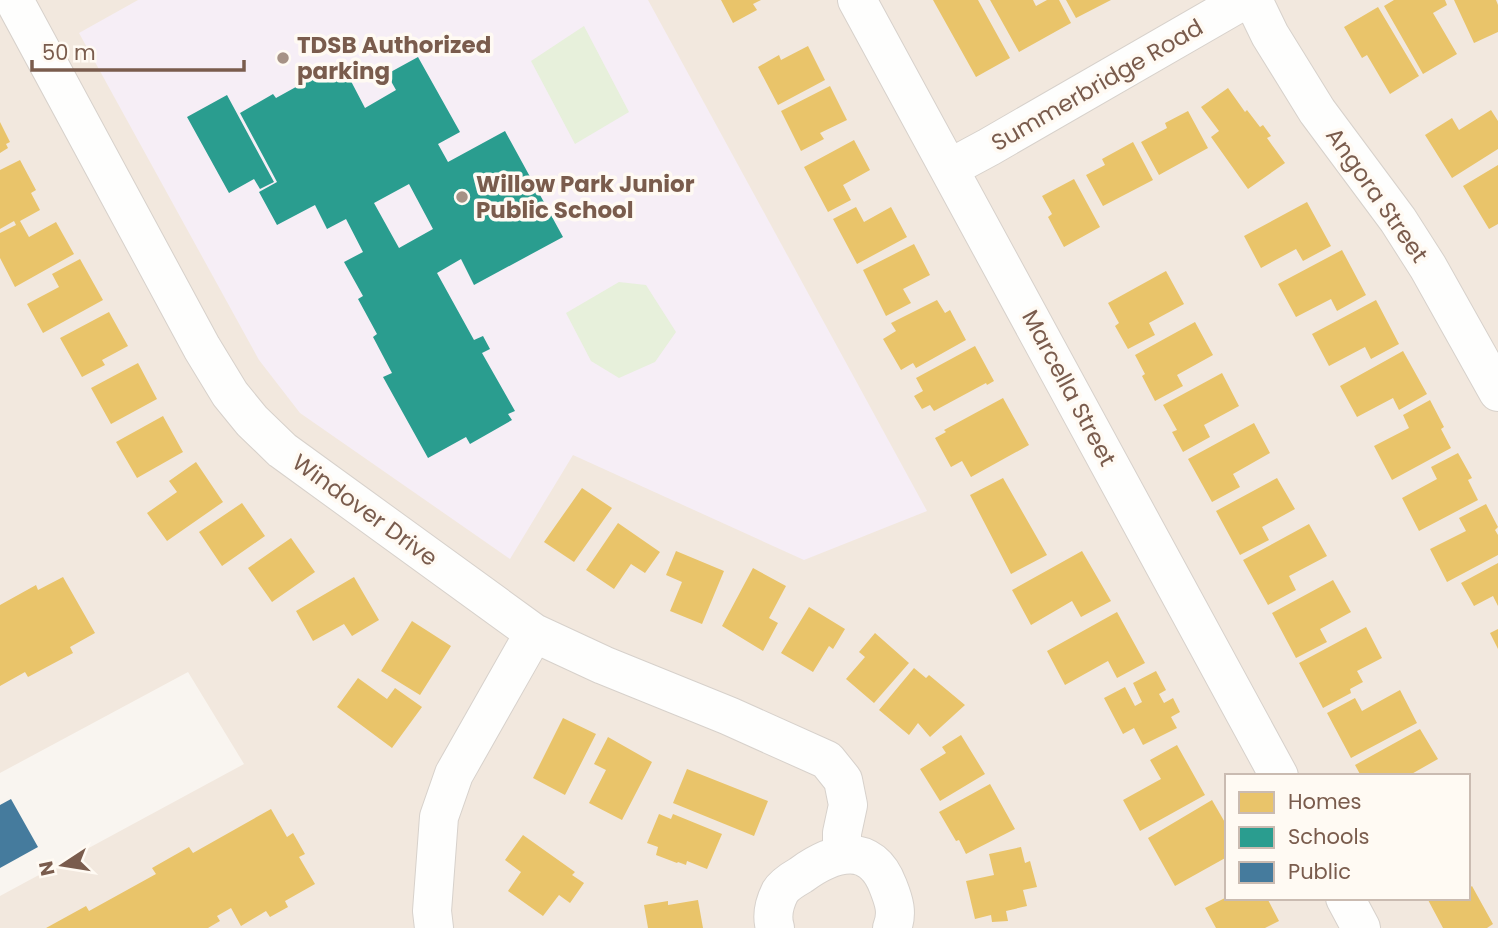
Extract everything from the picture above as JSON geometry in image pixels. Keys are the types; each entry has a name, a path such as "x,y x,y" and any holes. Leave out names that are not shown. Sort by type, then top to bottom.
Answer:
{"street":[{"name":"Windover Drive","path":"14,0 202,348 230,394 252,421 282,450 312,473 534,633 827,760 843,780 848,806 842,833 842,853"},
{"name":"Marcella Street","path":"857,0 1278,774"},
{"name":"Summerbridge Road","path":"950,168 1244,0"},
{"name":"Angora Street","path":"1253,0 1270,35 1317,111 1398,220 1428,267 1498,392"},
{"path":"434,928 432,911 439,817 454,774 534,633"},
{"path":"775,928 771,916 781,889 811,867 842,853 867,857 882,872 897,916 892,928"},
{"path":"1346,900 1362,928"}],"shaded area":[{"path":"0,0 1498,0 1498,928 0,928 0,896 244,764 188,672 0,773"},
{"name":"Willow Park Junior Public School","path":"138,0 648,0 927,511 804,560 573,455 510,559 300,413 259,360 79,33"}],"green space":[{"path":"584,26 629,112 575,144 531,61"},
{"path":"619,282 646,285 676,332 655,362 619,378 591,361 566,313"}],"building: Homes":[{"path":"721,0 761,0 753,4 757,10 733,23"},
{"path":"933,0 978,0 1010,58 976,77"},
{"path":"990,0 1033,0 1036,6 1047,0 1059,0 1071,23 1019,52"},
{"path":"1066,0 1111,0 1076,18"},
{"path":"1394,0 1445,0 1447,5 1433,13 1457,54 1423,74 1384,6"},
{"path":"1454,0 1496,0 1498,32 1474,43"},
{"path":"1378,7 1419,76 1390,94 1367,55 1362,58 1344,27"},
{"path":"808,46 825,80 778,105 758,67 779,55 781,60"},
{"path":"830,86 847,120 820,133 824,139 801,151 781,111"},
{"path":"1228,88 1245,112 1247,110 1260,127 1263,125 1271,136 1267,138 1285,163 1248,189 1211,137 1219,131 1201,107"},
{"path":"1491,110 1498,121 1498,149 1452,178 1425,135 1452,118 1459,130"},
{"path":"1188,111 1208,148 1159,175 1141,142 1167,128 1165,123"},
{"path":"0,122 10,142 6,144 8,148 0,153"},
{"path":"854,140 870,170 843,185 851,200 828,212 804,167"},
{"path":"1133,142 1153,180 1103,206 1086,175 1105,165 1102,159"},
{"path":"20,160 36,190 31,193 40,210 20,221 29,237 56,222 74,254 15,287 0,258 0,233 16,225 14,221 0,229 0,170"},
{"path":"1498,165 1498,224 1489,229 1463,186"},
{"path":"1074,179 1100,227 1064,247 1048,217 1052,214 1042,196"},
{"path":"1307,202 1331,246 1303,261 1296,249 1261,268 1244,236"},
{"path":"856,207 864,222 891,207 907,237 857,264 833,219"},
{"path":"914,244 930,275 903,289 911,303 886,316 863,270"},
{"path":"1342,250 1366,295 1337,311 1331,299 1296,317 1278,284"},
{"path":"80,259 103,300 43,333 27,304 59,287 52,274"},
{"path":"1166,271 1184,304 1149,323 1155,335 1128,349 1115,326 1119,323 1108,303"},
{"path":"937,300 945,313 950,310 966,340 916,368 913,363 901,370 883,339 896,331 891,323"},
{"path":"1376,300 1399,344 1371,359 1365,347 1329,366 1312,334"},
{"path":"109,312 128,346 102,360 105,365 82,377 60,338"},
{"path":"1195,322 1213,355 1177,375 1183,386 1155,401 1135,355"},
{"path":"975,346 994,381 934,411 930,405 922,409 914,396 923,391 916,378"},
{"path":"1403,351 1427,394 1399,410 1393,398 1357,417 1340,386"},
{"path":"138,363 157,399 111,424 91,388"},
{"path":"1222,373 1239,406 1204,425 1210,437 1183,452 1172,432 1177,430 1163,405"},
{"path":"1003,398 1029,445 971,477 962,461 951,467 935,438 946,432 944,430"},
{"path":"1430,400 1451,448 1392,480 1374,446 1409,428 1403,415"},
{"path":"163,416 183,452 137,478 116,442"},
{"path":"1254,423 1270,453 1233,474 1240,487 1212,502 1188,459"},
{"path":"1458,453 1472,478 1468,480 1478,500 1419,531 1402,498 1437,479 1431,467"},
{"path":"196,462 223,502 167,541 147,513 177,492 169,481"},
{"path":"1003,478 1047,555 1011,574 970,495"},
{"path":"1277,478 1295,509 1262,527 1269,540 1240,555 1216,511"},
{"path":"582,488 612,508 574,562 544,542"},
{"path":"242,503 265,536 222,566 199,532"},
{"path":"1486,504 1498,527 1495,530 1498,535 1498,555 1447,582 1430,549 1466,531 1459,518"},
{"path":"618,523 660,552 645,573 631,564 614,589 586,570"},
{"path":"1309,524 1327,556 1289,576 1296,590 1268,605 1243,560"},
{"path":"291,538 315,572 272,602 248,568"},
{"path":"676,551 724,571 702,624 670,611 682,582 666,575"},
{"path":"1082,551 1111,601 1081,617 1072,601 1031,625 1012,590"},
{"path":"1498,563 1498,606 1493,596 1474,606 1461,583"},
{"path":"753,568 786,586 769,618 778,623 763,651 722,626"},
{"path":"63,577 95,633 70,647 73,653 28,677 25,672 0,686 0,605 36,585 38,590"},
{"path":"354,577 379,620 352,636 344,624 313,641 296,611"},
{"path":"1333,580 1351,612 1320,629 1327,642 1296,658 1272,613"},
{"path":"809,607 845,629 833,649 829,646 813,672 781,653"},
{"path":"1117,612 1145,663 1117,678 1108,661 1065,685 1047,651"},
{"path":"412,621 451,646 420,695 381,671"},
{"path":"1366,627 1382,658 1357,671 1363,682 1350,689 1351,693 1323,708 1299,663"},
{"path":"1498,629 1498,649 1490,633"},
{"path":"875,633 909,663 874,703 846,679 865,657 859,652"},
{"path":"914,668 926,678 929,675 965,705 930,737 918,723 909,735 879,710"},
{"path":"1156,671 1166,690 1159,694 1164,703 1173,698 1180,712 1171,717 1177,728 1143,745 1134,728 1123,734 1104,698 1125,687 1135,706 1142,702 1133,683"},
{"path":"358,678 387,699 395,688 422,707 392,748 337,707"},
{"path":"1400,690 1417,723 1351,758 1327,713 1355,698 1362,711"},
{"path":"563,718 596,734 565,795 533,778"},
{"path":"1420,729 1438,759 1412,774 1360,774 1355,765"},
{"path":"961,735 985,774 940,801 920,769 946,753 942,747"},
{"path":"608,737 652,762 622,820 589,803 606,770 594,764"},
{"path":"1177,745 1205,795 1140,831 1123,800 1161,779 1150,760"},
{"path":"687,769 768,801 754,836 673,803"},
{"path":"990,784 1015,829 966,854 939,812"},
{"path":"1212,800 1225,823 1225,858 1175,886 1148,838"},
{"path":"271,809 287,837 293,833 305,854 299,857 315,884 285,901 288,907 270,917 266,911 241,926 231,908 217,916 220,921 208,928 46,928 86,906 89,911 156,874 152,868 189,847 193,853"},
{"path":"659,814 671,819 673,814 722,834 707,869 687,861 686,865 656,855 658,847 647,843"},
{"path":"523,835 575,872 572,875 584,883 570,903 559,895 543,916 508,891 521,872 505,860"},
{"path":"1021,847 1025,863 1030,861 1037,887 1023,890 1027,906 1006,911 1008,921 992,922 991,915 975,919 966,881 994,875 989,854"},
{"path":"1472,886 1493,924 1487,928 1443,928 1428,900 1470,900"},
{"path":"1225,898 1268,900 1279,921 1265,928 1216,928 1205,908"},
{"path":"698,900 703,928 648,928 644,905 668,901 668,905"}],"building: Schools":[{"path":"418,57 460,132 438,144 448,162 505,131 563,237 474,285 461,259 437,273 474,340 483,336 490,349 482,353 515,411 508,414 512,420 470,444 466,437 428,458 383,377 392,373 373,337 377,334 358,299 363,296 344,262 363,252 346,219 327,229 315,205 277,225 259,192 277,182 240,113 273,94 276,98 341,62 365,108 396,90 387,74","holes":["409,184 433,229 399,248 374,203"]},
{"path":"227,95 274,182 260,189 254,179 229,193 187,117"}],"building: Public":[{"path":"11,799 38,847 0,868 0,805"}],"place":[{"name":"TDSB Authorized parking","path":"283,58"},
{"name":"Willow Park Junior Public School","path":"462,197"}]}
